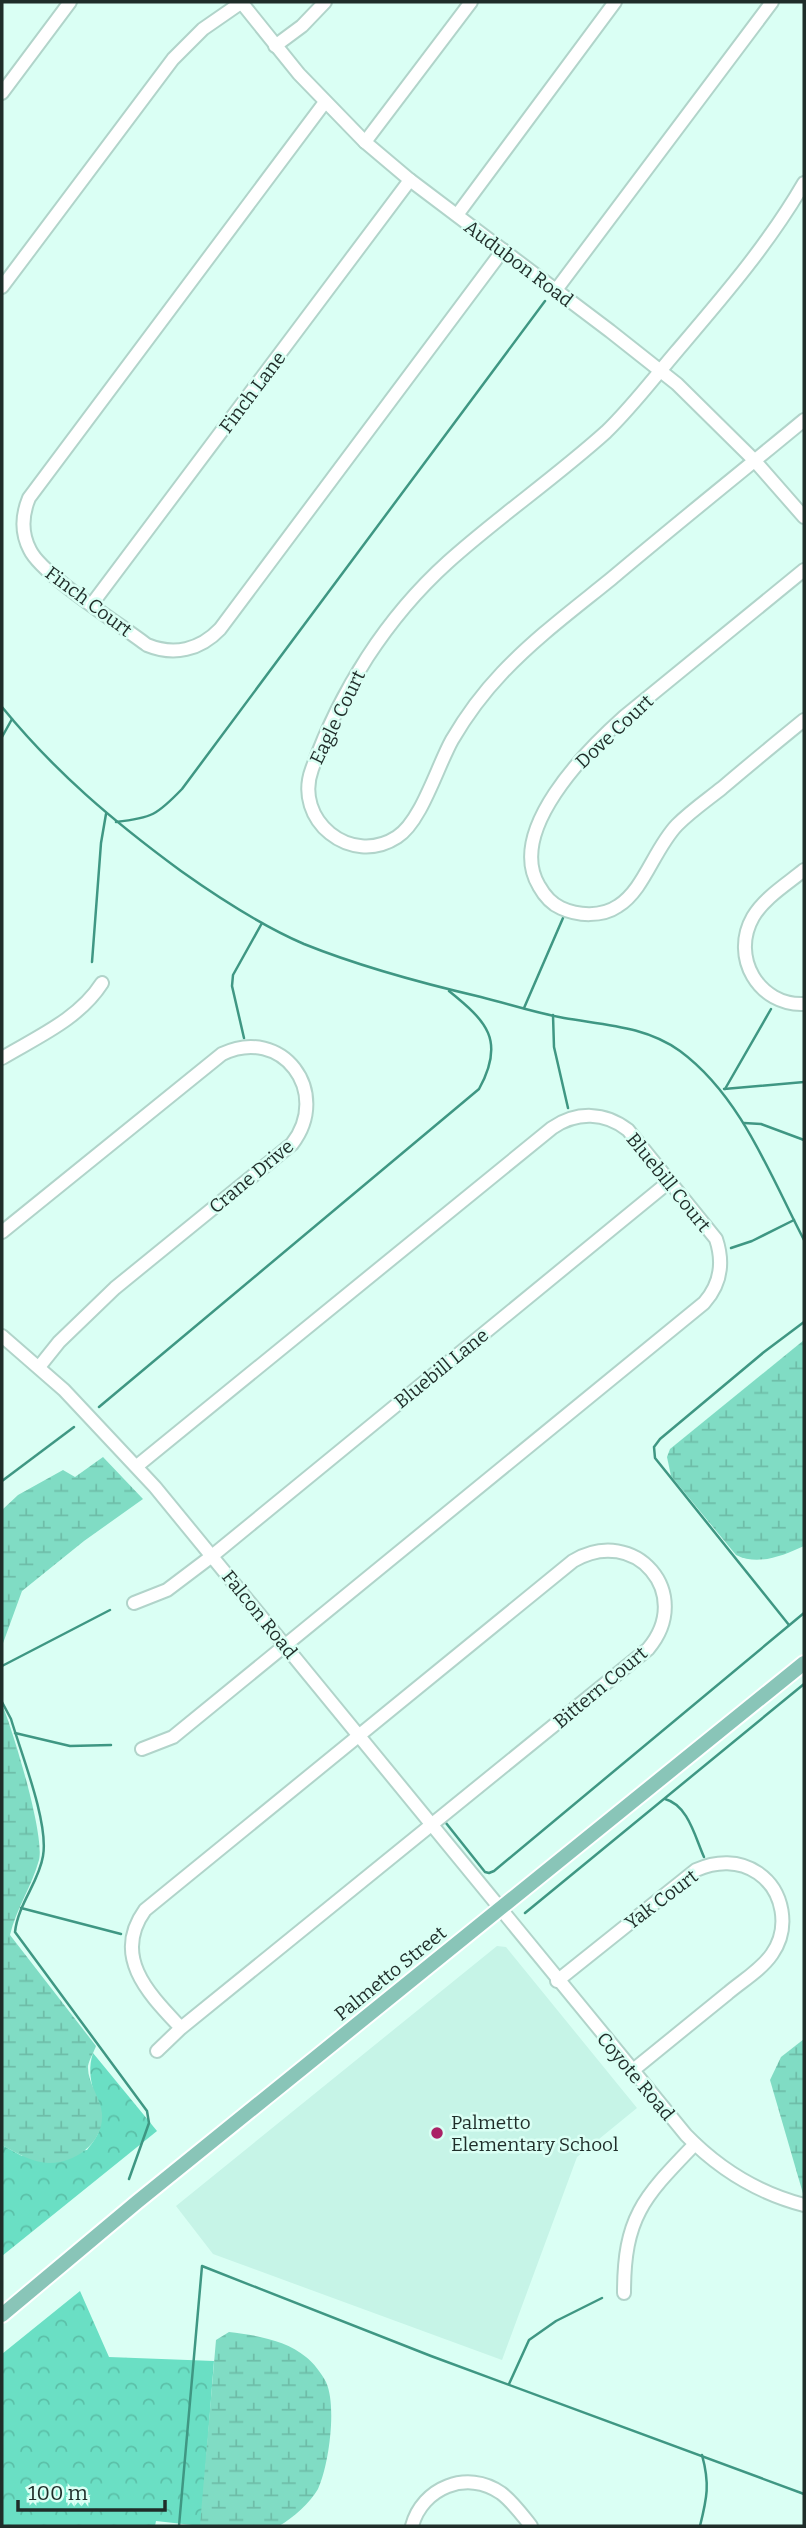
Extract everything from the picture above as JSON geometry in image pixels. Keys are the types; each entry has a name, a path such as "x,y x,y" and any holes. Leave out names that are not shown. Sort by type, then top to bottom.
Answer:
{"main road":[{"name":"Palmetto Street","path":"2,2315 137,2202 804,1663"}],"street":[{"path":"2,93 70,2"},
{"path":"2,287 173,59 203,29 242,2"},
{"name":"Audubon Road","path":"242,2 275,46 365,142 410,180 556,290 693,399 754,460 804,517"},
{"path":"275,46 302,26 325,2"},
{"path":"365,142 471,2"},
{"path":"457,215 615,2"},
{"path":"556,290 772,2"},
{"name":"Finch Court","path":"325,102 29,498 24,512 27,542 33,556 44,568 147,645 170,650 186,649 201,644 214,635 503,250"},
{"name":"Finch Lane","path":"92,604 410,180"},
{"name":"Eagle Court","path":"804,183 786,214 745,270 605,432 440,570 412,599 370,653 338,707 309,775 309,802 316,819 328,833 343,842 368,847 392,840 405,831 415,818 461,726 506,669 547,631 804,420"},
{"name":"Dove Court","path":"804,570 624,717 566,777 543,816 531,851 534,876 543,893 557,906 581,914 594,914 618,906 636,889 655,853 676,827 804,720"},
{"path":"804,870 759,908 750,922 745,946 749,970 758,985 781,1001 804,1004"},
{"path":"2,1058 74,1015 88,1003 102,983"},
{"name":"Crane Drive","path":"2,1232 222,1054 240,1048 266,1049 286,1060 298,1074 305,1091 307,1110 302,1128 292,1144 115,1288 75,1325 39,1367"},
{"name":"Bluebill Court","path":"137,1466 559,1123 574,1117 590,1115 615,1121 628,1130 712,1232 719,1248 720,1273 709,1297 173,1737 142,1749"},
{"name":"Bluebill Lane","path":"134,1603 167,1590 212,1556 670,1181"},
{"name":"Falcon Road","path":"2,1336 39,1367 137,1466 499,1909"},
{"name":"Bittern Court","path":"157,2051 181,2028 432,1826 654,1642 662,1626 665,1608 663,1591 650,1567 636,1557 613,1550 580,1556 145,1910 134,1930 132,1945 135,1968 145,1986 181,2028"},
{"name":"Yak Court","path":"558,1981 696,1870 729,1863 745,1867 767,1880 777,1897 782,1915 781,1935 773,1953 747,1978 632,2071"},
{"name":"Coyote Road","path":"499,1909 695,2144 743,2180 776,2196 804,2205"},
{"path":"624,2293 627,2245 639,2211 659,2182 695,2144"},
{"path":"412,2526 421,2505 434,2493 450,2485 468,2482 486,2485 502,2494 531,2526"}],"shaded area":[{"name":"Palmetto Elementary School","path":"497,1946 506,1947 637,2108 577,2157 502,2360 213,2254 176,2206"}],"green space":[{"path":"804,1340 804,1546 761,1560 744,1558 736,1555 671,1476 667,1457 670,1449"},
{"path":"103,1457 143,1499 84,1541 22,1591 2,1646 2,1510 18,1495 63,1470 75,1477"},
{"path":"2,1704 27,1783 40,1847 36,1870 10,1935 96,2046 88,2072 102,2114 98,2134 86,2150 68,2160 58,2162 36,2161 2,2145"},
{"path":"804,2039 804,2197 770,2080 781,2057"},
{"path":"93,2053 157,2131 2,2256 2,2145 22,2156 87,2150 100,2128 90,2072"},
{"path":"80,2291 109,2357 214,2361 201,2526 156,2521 155,2526 2,2526 2,2354"},
{"path":"229,2332 269,2339 298,2351 317,2368 329,2393 330,2436 318,2489 301,2510 279,2526 200,2525 216,2340"}],"waterway":[{"path":"116,822 153,814 182,789 545,301"},
{"path":"2,707 43,753 108,814 195,881 240,911 272,928 304,944 391,974 543,1014 638,1031 680,1051 701,1069 737,1113 804,1240"},
{"path":"2,737 12,719"},
{"path":"92,962 101,843 106,814"},
{"path":"524,1008 563,918"},
{"path":"244,1038 232,986 233,975 262,923"},
{"path":"99,1407 479,1089 491,1057 488,1033 473,1012 449,991"},
{"path":"725,1089 771,1009"},
{"path":"553,1015 554,1047 568,1108"},
{"path":"724,1089 804,1082"},
{"path":"744,1123 761,1124 804,1140"},
{"path":"731,1248 752,1241 794,1220"},
{"path":"789,1625 655,1458 654,1447 660,1439 764,1352 804,1322"},
{"path":"2,1481 74,1427"},
{"path":"2,1666 110,1610"},
{"path":"446,1823 485,1872 494,1871 804,1613"},
{"path":"525,1913 804,1684"},
{"path":"2,1702 11,1719 33,1788 44,1842 41,1866 20,1912 15,1932 147,2111 149,2123 129,2179"},
{"path":"15,1733 70,1746 111,1745"},
{"path":"665,1799 673,1802 685,1815 704,1857"},
{"path":"21,1908 121,1934"},
{"path":"179,2526 202,2266 431,2356 804,2494"},
{"path":"509,2384 529,2340 556,2321 602,2298"},
{"path":"700,2526 707,2491 702,2455"}],"place":[{"name":"Palmetto Elementary School","path":"437,2133"}]}
